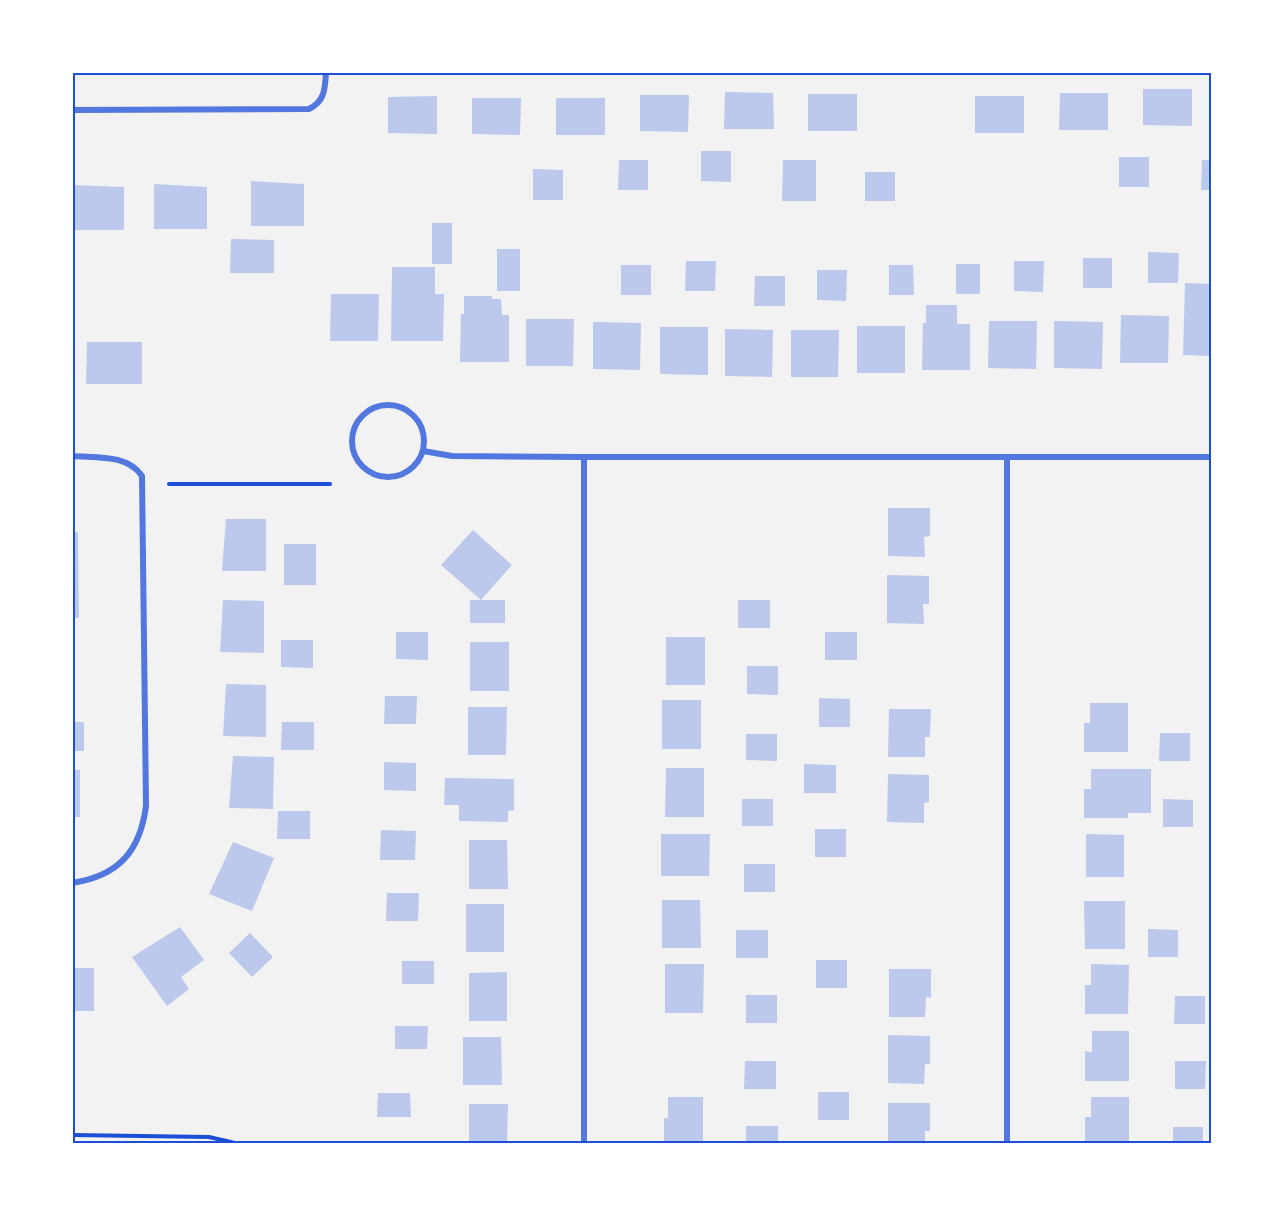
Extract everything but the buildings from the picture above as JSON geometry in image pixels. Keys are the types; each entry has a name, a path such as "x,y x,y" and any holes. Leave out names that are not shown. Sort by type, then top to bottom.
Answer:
{"street":[{"path":"72,110 309,109 319,104 325,92 326,72"},
{"path":"384,404 398,405 411,412 420,423 424,437 423,451 417,464 406,473 392,477 378,476 365,470 356,459 351,445 353,431 359,418 370,409 384,404"},
{"path":"423,451 452,456 1212,457"},
{"path":"72,456 119,460 135,465 142,476 144,492 146,806 143,827 135,846 110,872 91,880 72,883"},
{"path":"584,457 584,1143"},
{"path":"1007,458 1007,1143"}],"path":[{"path":"169,484 330,484"},
{"path":"72,1135 209,1137 235,1143"}]}
